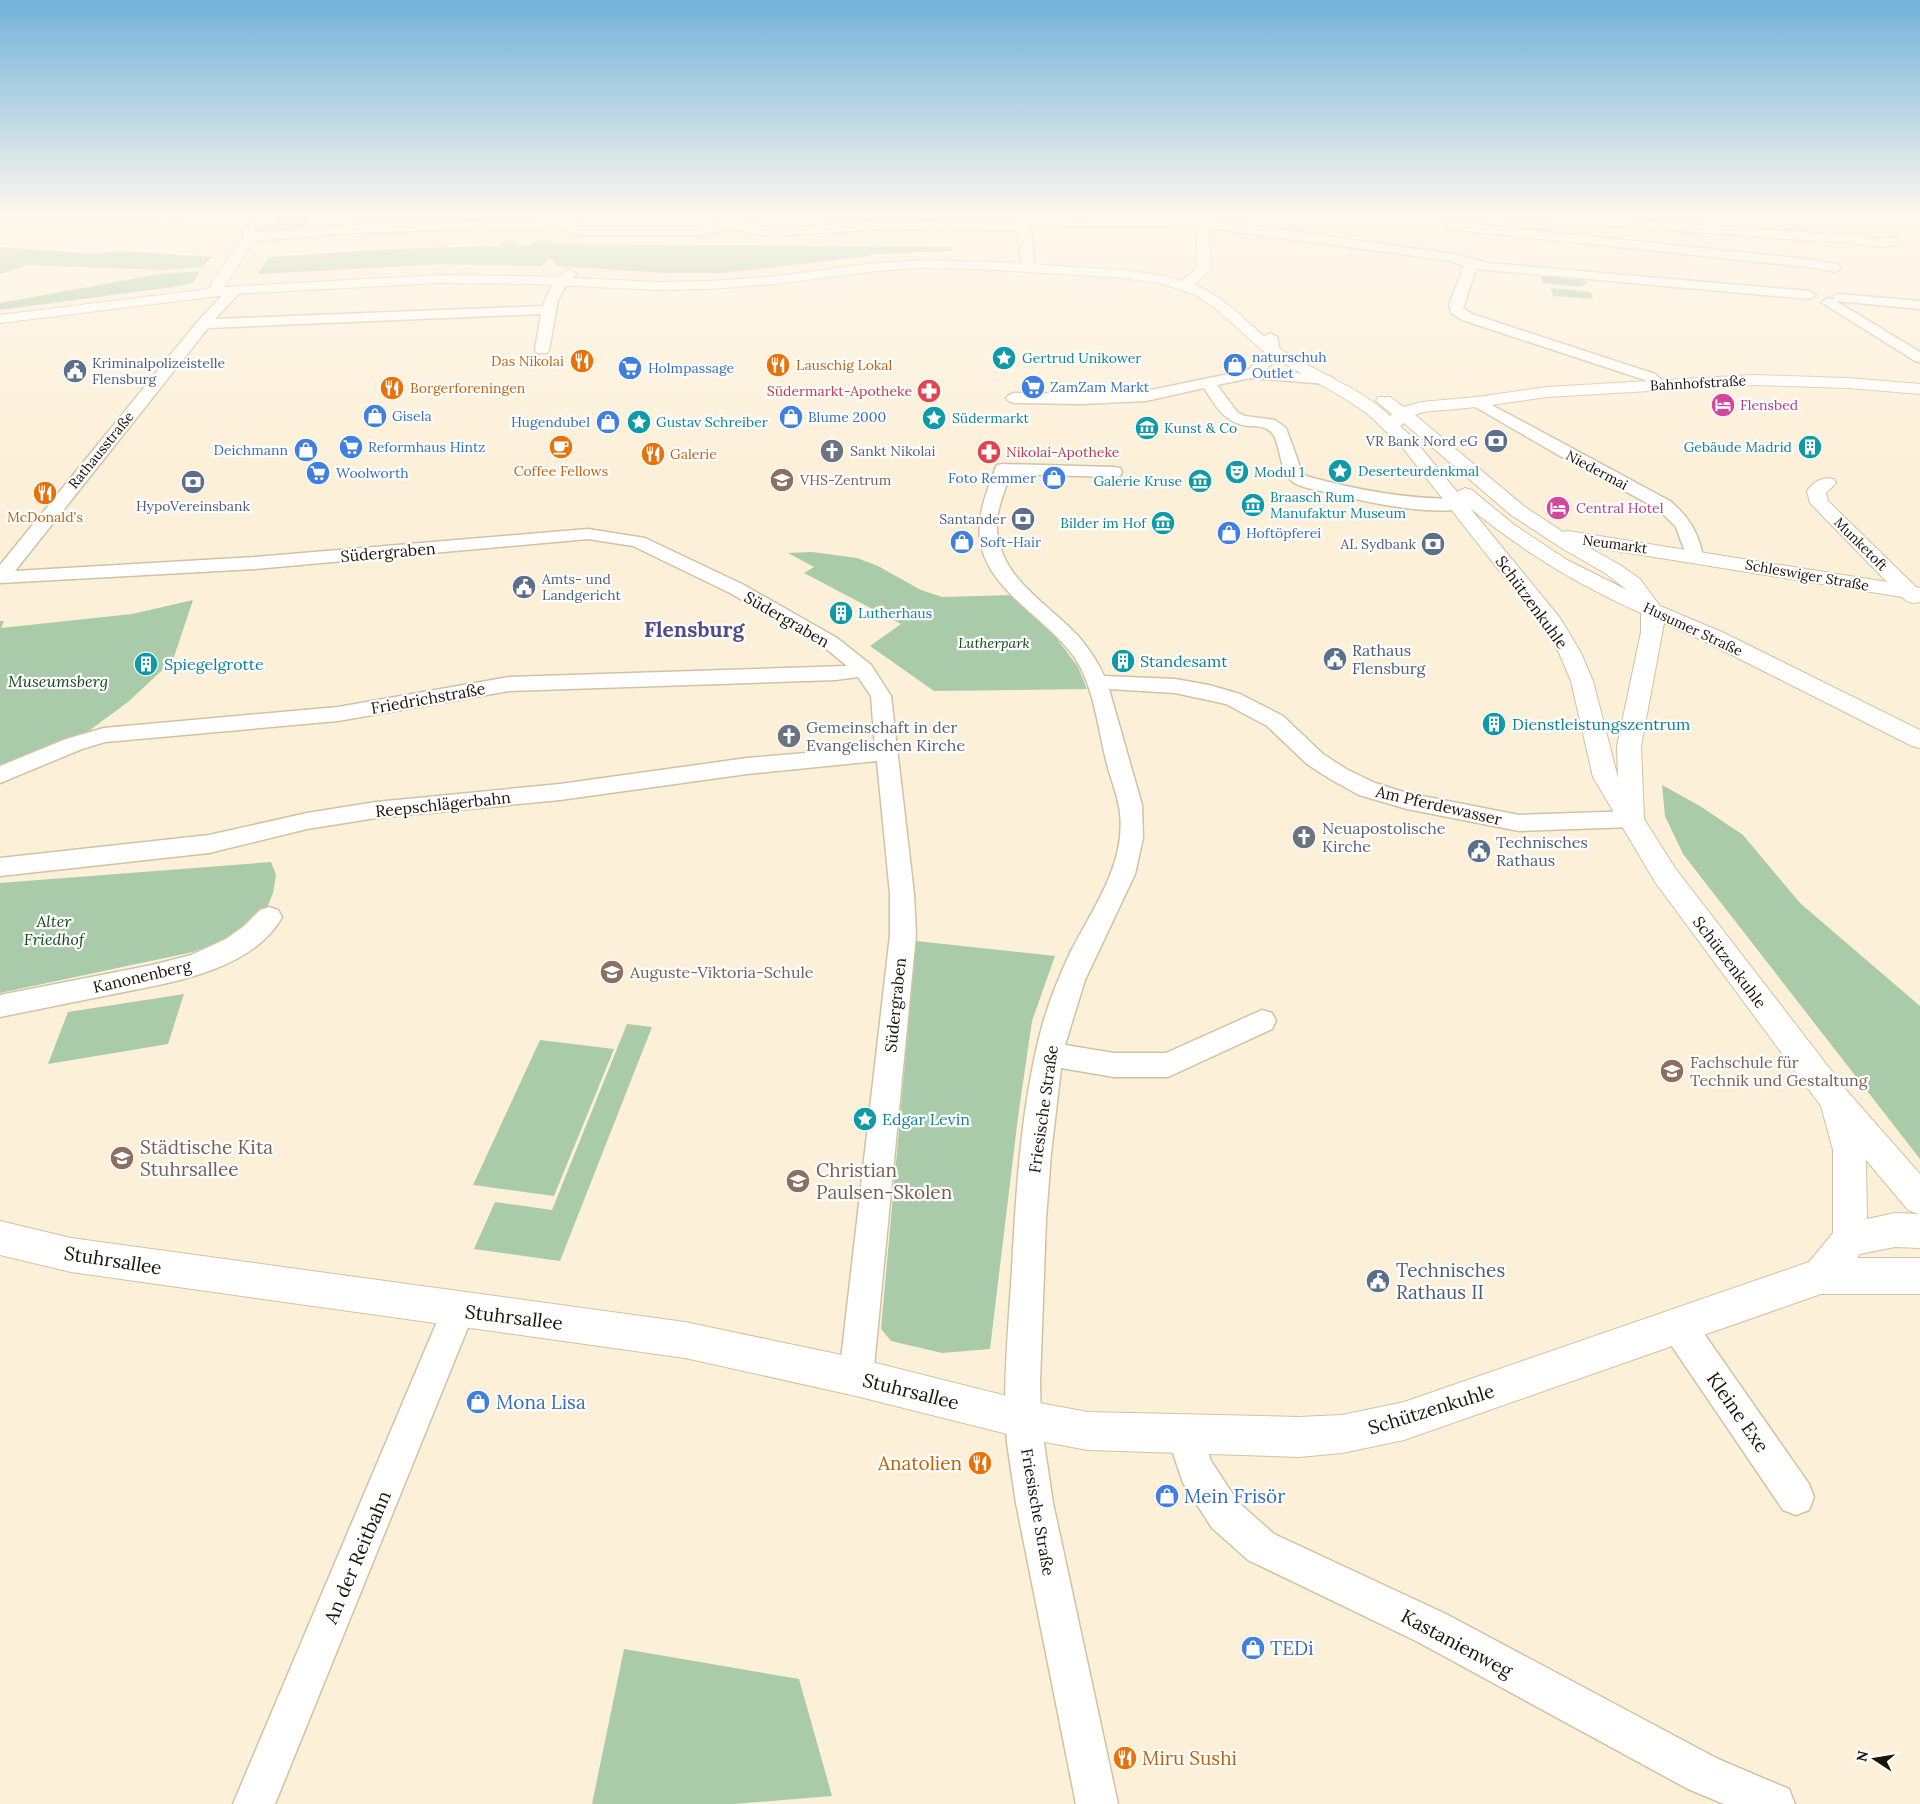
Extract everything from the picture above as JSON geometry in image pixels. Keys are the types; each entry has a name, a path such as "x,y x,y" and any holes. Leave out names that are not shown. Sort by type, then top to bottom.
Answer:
{"main road":[{"path":"0,313 101,299"},
{"path":"0,319 139,299"},
{"path":"1228,299 1237,305 1272,344 1327,380 1361,393"},
{"path":"1272,344 1308,361 1361,393 1375,411 1466,504"},
{"name":"Bahnhofstraße","path":"1402,414 1421,407 1477,402 1547,392 1660,385 1771,380 1848,383 1920,389"},
{"name":"Bahnhofstraße","path":"1361,393 1477,402"},
{"name":"Bahnhofstraße","path":"1361,393 1402,414 1432,416 1443,424 1477,402"},
{"path":"1402,437 1396,419 1402,414 1443,424 1511,506 1557,537"},
{"name":"Munketoft","path":"1827,483 1816,491 1820,503 1917,597"},
{"name":"Neumarkt","path":"1466,504 1494,502 1532,530 1557,537 1684,554"},
{"name":"Husumer Straße","path":"1466,504 1560,564 1651,610 1714,637 1920,740"},
{"name":"Schützenkuhle","path":"1466,504 1558,632 1578,670 1602,770 1665,875 1836,1101 1920,1199"},
{"name":"Neumarkt","path":"1557,537 1629,582 1645,598 1651,610"},
{"name":"Neumarkt","path":"1560,564 1590,556 1612,553 1684,554"},
{"name":"Schleswiger Straße","path":"1684,554 1884,589 1917,597"},
{"path":"1541,608 1538,595 1541,578 1548,568 1560,564"},
{"name":"Schützenkuhle","path":"1632,819 1629,746 1654,622 1651,610"},
{"name":"Schützenkuhle","path":"1836,1101 1849,1150 1850,1239"},
{"path":"1821,1276 1850,1239 1895,1230 1920,1231"},
{"name":"Stuhrsallee","path":"0,1238 71,1255 685,1340 856,1377 1023,1420"},
{"name":"Schützenkuhle","path":"1023,1420 1088,1430 1185,1435 1299,1436 1342,1434 1404,1421 1679,1327 1821,1276 1920,1276"}],"street":[{"name":"Rathausstraße","path":"203,324 203,317 212,299"},
{"name":"Rathausstraße","path":"0,577 225,299"},
{"path":"542,350 551,299"},
{"path":"1458,299 1456,310 1467,317 1650,378 1660,385"},
{"path":"1833,300 1920,305"},
{"path":"1833,300 1920,358"},
{"path":"203,324 548,310"},
{"path":"1251,374 1266,362 1272,344"},
{"path":"1014,398 1113,399 1146,396 1251,374 1327,380"},
{"path":"1210,384 1233,416 1243,421 1263,422 1276,427 1280,431 1294,474 1300,480 1402,502 1436,505 1466,504"},
{"name":"Niedermai","path":"1477,402 1566,453 1664,505 1688,529 1684,554"},
{"name":"Friesische Straße","path":"1097,1804 1029,1478 1023,1420 1032,1184 1049,1054 1067,990 1082,956 1118,888 1127,864 1132,838 1132,813 1096,682 1084,657 1063,632 1016,590 1003,575 993,552 988,530 990,514 1004,469 1114,472"},
{"name":"Südergraben","path":"0,577 255,563 588,534 602,535 639,542 737,590 830,642 864,670 881,696 902,894 902,935 856,1377"},
{"name":"Friedrichstraße","path":"0,775 74,744 104,735 338,714 509,684 835,674 864,670"},
{"name":"Am Pferdewasser","path":"1096,682 1175,686 1210,692 1232,699 1275,721 1315,759 1338,774 1367,789 1406,801 1519,823 1632,819"},
{"name":"Reepschlägerbahn","path":"0,867 209,844 307,821 376,810 560,792 747,766 887,753"},
{"name":"Kanonenberg","path":"0,1006 172,972 201,963 239,945 256,932 269,917"},
{"path":"1049,1054 1114,1065 1168,1065 1262,1021"},
{"name":"An der Reitbahn","path":"254,1804 459,1310"},
{"name":"Kleine Exe","path":"1679,1327 1796,1497"},
{"name":"Kastanienweg","path":"1185,1435 1196,1470 1225,1515 1261,1547 1432,1628 1702,1774 1774,1804"}],"green space":[{"path":"21,299 81,299 0,310 0,303"},
{"name":"Lutherpark","path":"812,552 857,558 878,566 921,590 942,597 1013,595 1055,636 1078,667 1087,689 934,691 870,646 901,624 804,573 814,567 788,553"},
{"name":"Museumsberg","path":"193,600 173,660 128,702 90,730 0,769 0,621 4,621 1,628 132,614"},
{"path":"1662,785 1700,806 1743,835 1800,903 1920,1006 1920,1159 1683,854 1665,816"},
{"name":"Alter Friedhof","path":"271,862 276,875 273,893 266,910 226,940 193,952 0,993 0,883"},
{"path":"916,941 1055,956 1032,1021 1018,1117 990,1349 942,1353 891,1341 881,1329"},
{"path":"184,994 168,1044 48,1064 68,1012"},
{"path":"627,1024 652,1027 560,1261 474,1249 495,1202 552,1210"},
{"path":"540,1040 614,1049 554,1196 473,1185"},
{"path":"624,1649 799,1679 832,1796 734,1804 592,1804"}],"place":[{"name":"Gertrud Unikower","path":"1004,358"},
{"name":"Das Nikolai","path":"582,361"},
{"name":"Lauschig Lokal","path":"778,365"},
{"name":"naturschuh Outlet","path":"1235,365"},
{"name":"Holmpassage","path":"630,368"},
{"name":"Kriminalpolizeistelle Flensburg","path":"75,371"},
{"name":"ZamZam Markt","path":"1033,387"},
{"name":"Borgerforeningen","path":"392,388"},
{"name":"Südermarkt-Apotheke","path":"929,391"},
{"name":"Flensbed","path":"1723,405"},
{"name":"Gisela","path":"375,416"},
{"name":"Blume 2000","path":"791,417"},
{"name":"Südermarkt","path":"934,418"},
{"name":"Hugendubel","path":"608,422"},
{"name":"Gustav Schreiber","path":"639,422"},
{"name":"Kunst & Co","path":"1147,428"},
{"name":"VR Bank Nord eG","path":"1496,441"},
{"name":"Reformhaus Hintz","path":"351,447"},
{"name":"Coffee Fellows","path":"561,447"},
{"name":"Gebäude Madrid","path":"1810,447"},
{"name":"Deichmann","path":"306,450"},
{"name":"Sankt Nikolai","path":"832,451"},
{"name":"Nikolai-Apotheke","path":"989,452"},
{"name":"Galerie","path":"653,454"},
{"name":"Deserteurdenkmal","path":"1340,471"},
{"name":"Modul 1","path":"1237,472"},
{"name":"Woolworth","path":"318,473"},
{"name":"Foto Remmer","path":"1054,478"},
{"name":"VHS-Zentrum","path":"782,480"},
{"name":"Galerie Kruse","path":"1200,481"},
{"name":"HypoVereinsbank","path":"193,482"},
{"name":"McDonald's","path":"45,493"},
{"name":"Braasch Rum Manufaktur Museum","path":"1253,505"},
{"name":"Central Hotel","path":"1558,508"},
{"name":"Santander","path":"1023,519"},
{"name":"Bilder im Hof","path":"1163,523"},
{"name":"Hoftöpferei","path":"1229,533"},
{"name":"Soft-Hair","path":"962,542"},
{"name":"AL Sydbank","path":"1433,544"},
{"name":"Amts- und Landgericht","path":"524,587"},
{"name":"Lutherhaus","path":"841,613"},
{"name":"Rathaus Flensburg","path":"1335,659"},
{"name":"Standesamt","path":"1123,661"},
{"name":"Spiegelgrotte","path":"146,664"},
{"name":"Dienstleistungszentrum","path":"1494,724"},
{"name":"Gemeinschaft in der Evangelischen Kirche","path":"789,736"},
{"name":"Neuapostolische Kirche","path":"1304,837"},
{"name":"Technisches Rathaus","path":"1479,851"},
{"name":"Auguste-Viktoria-Schule","path":"612,972"},
{"name":"Fachschule für Technik und Gestaltung","path":"1672,1071"},
{"name":"Edgar Levin","path":"865,1119"},
{"name":"Städtische Kita Stuhrsallee","path":"122,1158"},
{"name":"Christian Paulsen-Skolen","path":"798,1181"},
{"name":"Technisches Rathaus II","path":"1378,1281"},
{"name":"Mona Lisa","path":"478,1402"},
{"name":"Anatolien","path":"980,1463"},
{"name":"Mein Frisör","path":"1167,1496"},
{"name":"TEDi","path":"1253,1648"},
{"name":"Miru Sushi","path":"1125,1758"}],"district":[{"name":"Flensburg","path":"694,630"}]}
